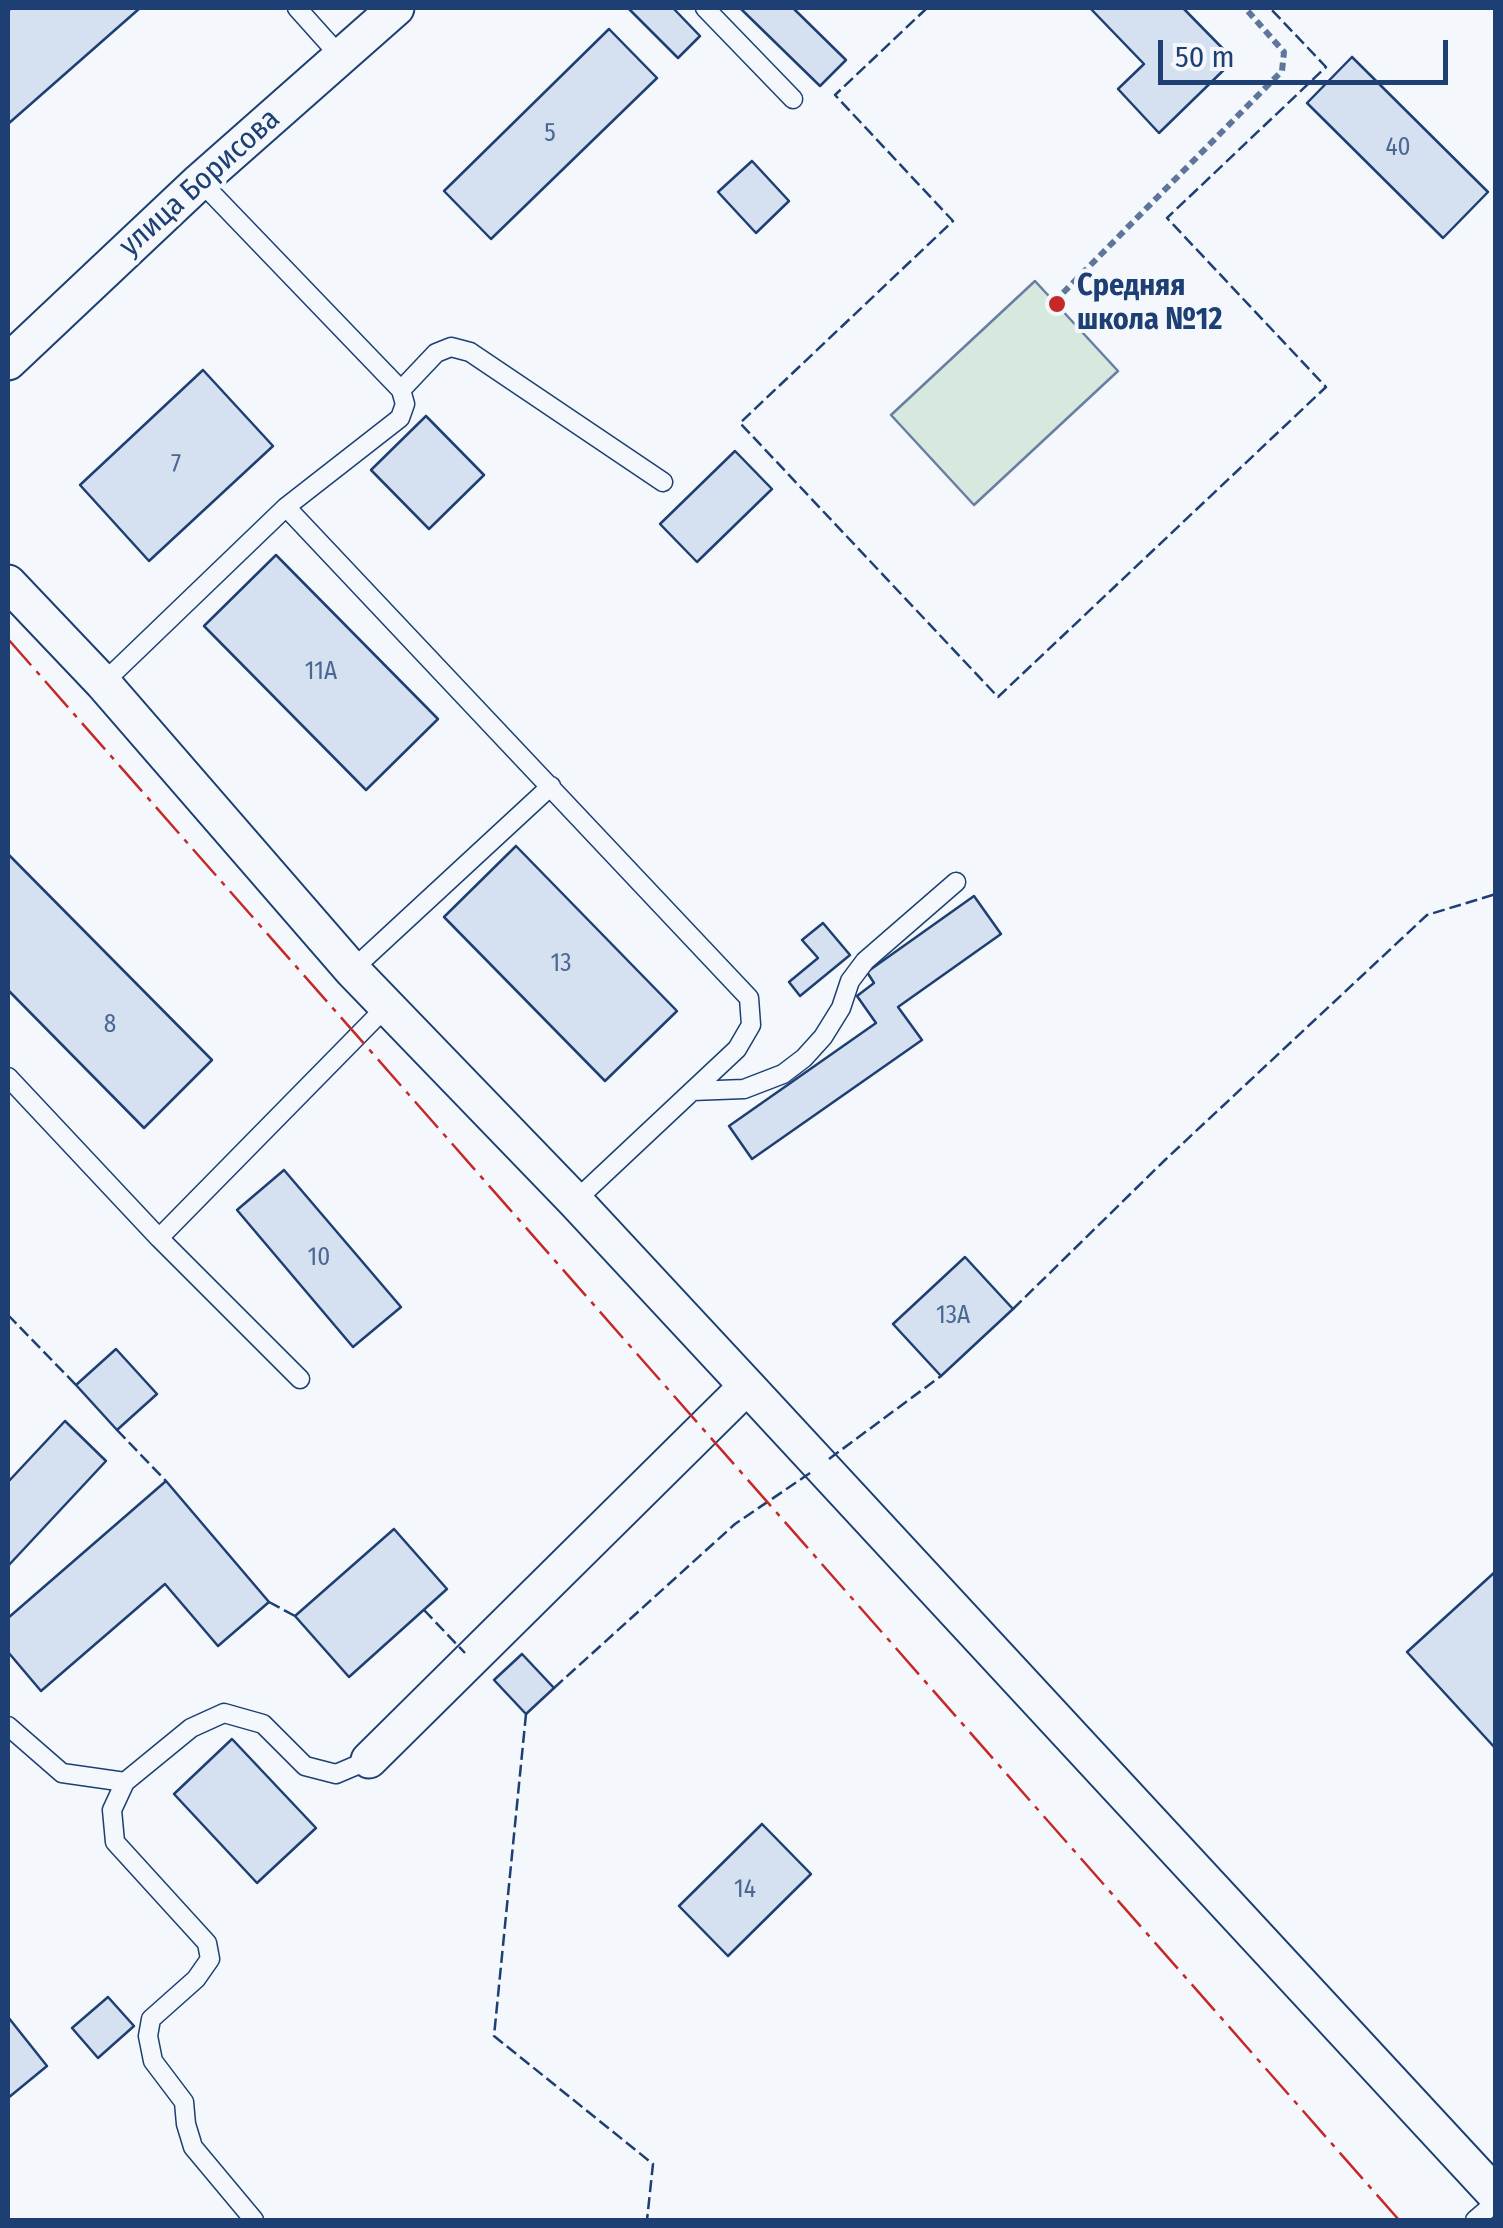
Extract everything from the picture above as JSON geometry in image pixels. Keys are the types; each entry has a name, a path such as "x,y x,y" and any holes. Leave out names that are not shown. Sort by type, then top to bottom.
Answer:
{"street":[{"name":"улица Борисова","path":"8,362 200,181 396,8"},
{"path":"8,584 103,683 352,970 575,1201 1496,2199"},
{"path":"368,1760 747,1386"}],"lane":[{"path":"298,8 340,56"},
{"path":"705,8 793,99"},
{"path":"103,683 286,507 400,418 404,404 402,390 200,181"},
{"path":"402,390 436,353 451,347 470,352 662,482"},
{"path":"286,507 749,998 752,1010 746,1038 575,1201"},
{"path":"352,970 552,786"},
{"path":"692,1091 744,1089 783,1074 804,1058 824,1037 841,1008 850,981 864,961 956,882"},
{"path":"159,1238 388,1006"},
{"path":"8,1076 159,1238 300,1380"},
{"path":"254,2220 193,2147 184,2102 154,2061 148,2036 151,2019 210,1960 207,1943 116,1842 112,1810 125,1782 191,1728 224,1713 264,1724 305,1766 336,1774 368,1760"},
{"path":"8,1726 62,1773 125,1782"},
{"path":"1475,2220 1496,2199"}],"path":[{"path":"1054,302 1282,71 1284,52 1245,8"}],"shaded area":[{"path":"1035,281 1118,371 974,505 891,415"}],"building":[{"path":"11,8 140,8 8,124"},
{"path":"628,8 673,8 700,36 678,58"},
{"path":"740,8 793,8 846,60 820,86"},
{"path":"1090,8 1183,8 1234,60 1159,133 1118,89 1144,64"},
{"path":"609,29 657,78 491,239 444,191"},
{"path":"1352,57 1488,192 1443,238 1307,103"},
{"path":"752,161 789,201 756,233 718,192"},
{"path":"203,370 273,446 149,561 80,485"},
{"path":"426,416 484,475 429,529 371,470"},
{"path":"735,451 772,489 697,562 660,524"},
{"path":"276,555 438,719 366,790 204,626"},
{"path":"516,846 677,1011 605,1081 444,917"},
{"path":"8,854 212,1060 144,1128 8,990"},
{"path":"974,896 1001,934 898,1007 922,1040 752,1159 729,1126 876,1023 857,996 874,983 867,972"},
{"path":"823,923 850,955 800,996 789,982 818,958 802,940"},
{"path":"284,1170 401,1307 353,1347 237,1210"},
{"path":"965,1257 1013,1309 941,1376 893,1324"},
{"path":"116,1349 157,1394 117,1430 76,1385"},
{"path":"65,1421 106,1461 8,1566 8,1482"},
{"path":"166,1481 269,1602 218,1646 165,1584 41,1691 8,1652 8,1618"},
{"path":"394,1529 447,1589 349,1677 295,1616"},
{"path":"1496,1571 1496,1749 1407,1652"},
{"path":"522,1654 554,1688 526,1714 494,1680"},
{"path":"232,1739 316,1828 257,1883 174,1794"},
{"path":"762,1824 811,1874 728,1956 679,1906"},
{"path":"108,1997 134,2026 98,2058 72,2028"},
{"path":"8,2017 47,2066 8,2098"}],"fence":[{"path":"927,8 835,95 953,221 740,423 998,697 1326,387 1167,218 1326,67 1270,8"},
{"path":"1013,1309 1165,1160 1427,915 1496,894"},
{"path":"8,1315 76,1385"},
{"path":"829,1459 941,1376"},
{"path":"117,1430 166,1481"},
{"path":"554,1688 735,1524 813,1471"},
{"path":"269,1602 295,1616"},
{"path":"424,1610 465,1653"},
{"path":"526,1714 494,2036 653,2164 647,2220"}],"power":[{"path":"8,639 1399,2220"}],"place":[{"name":"Средняя школа №12","path":"1057,304"}]}
